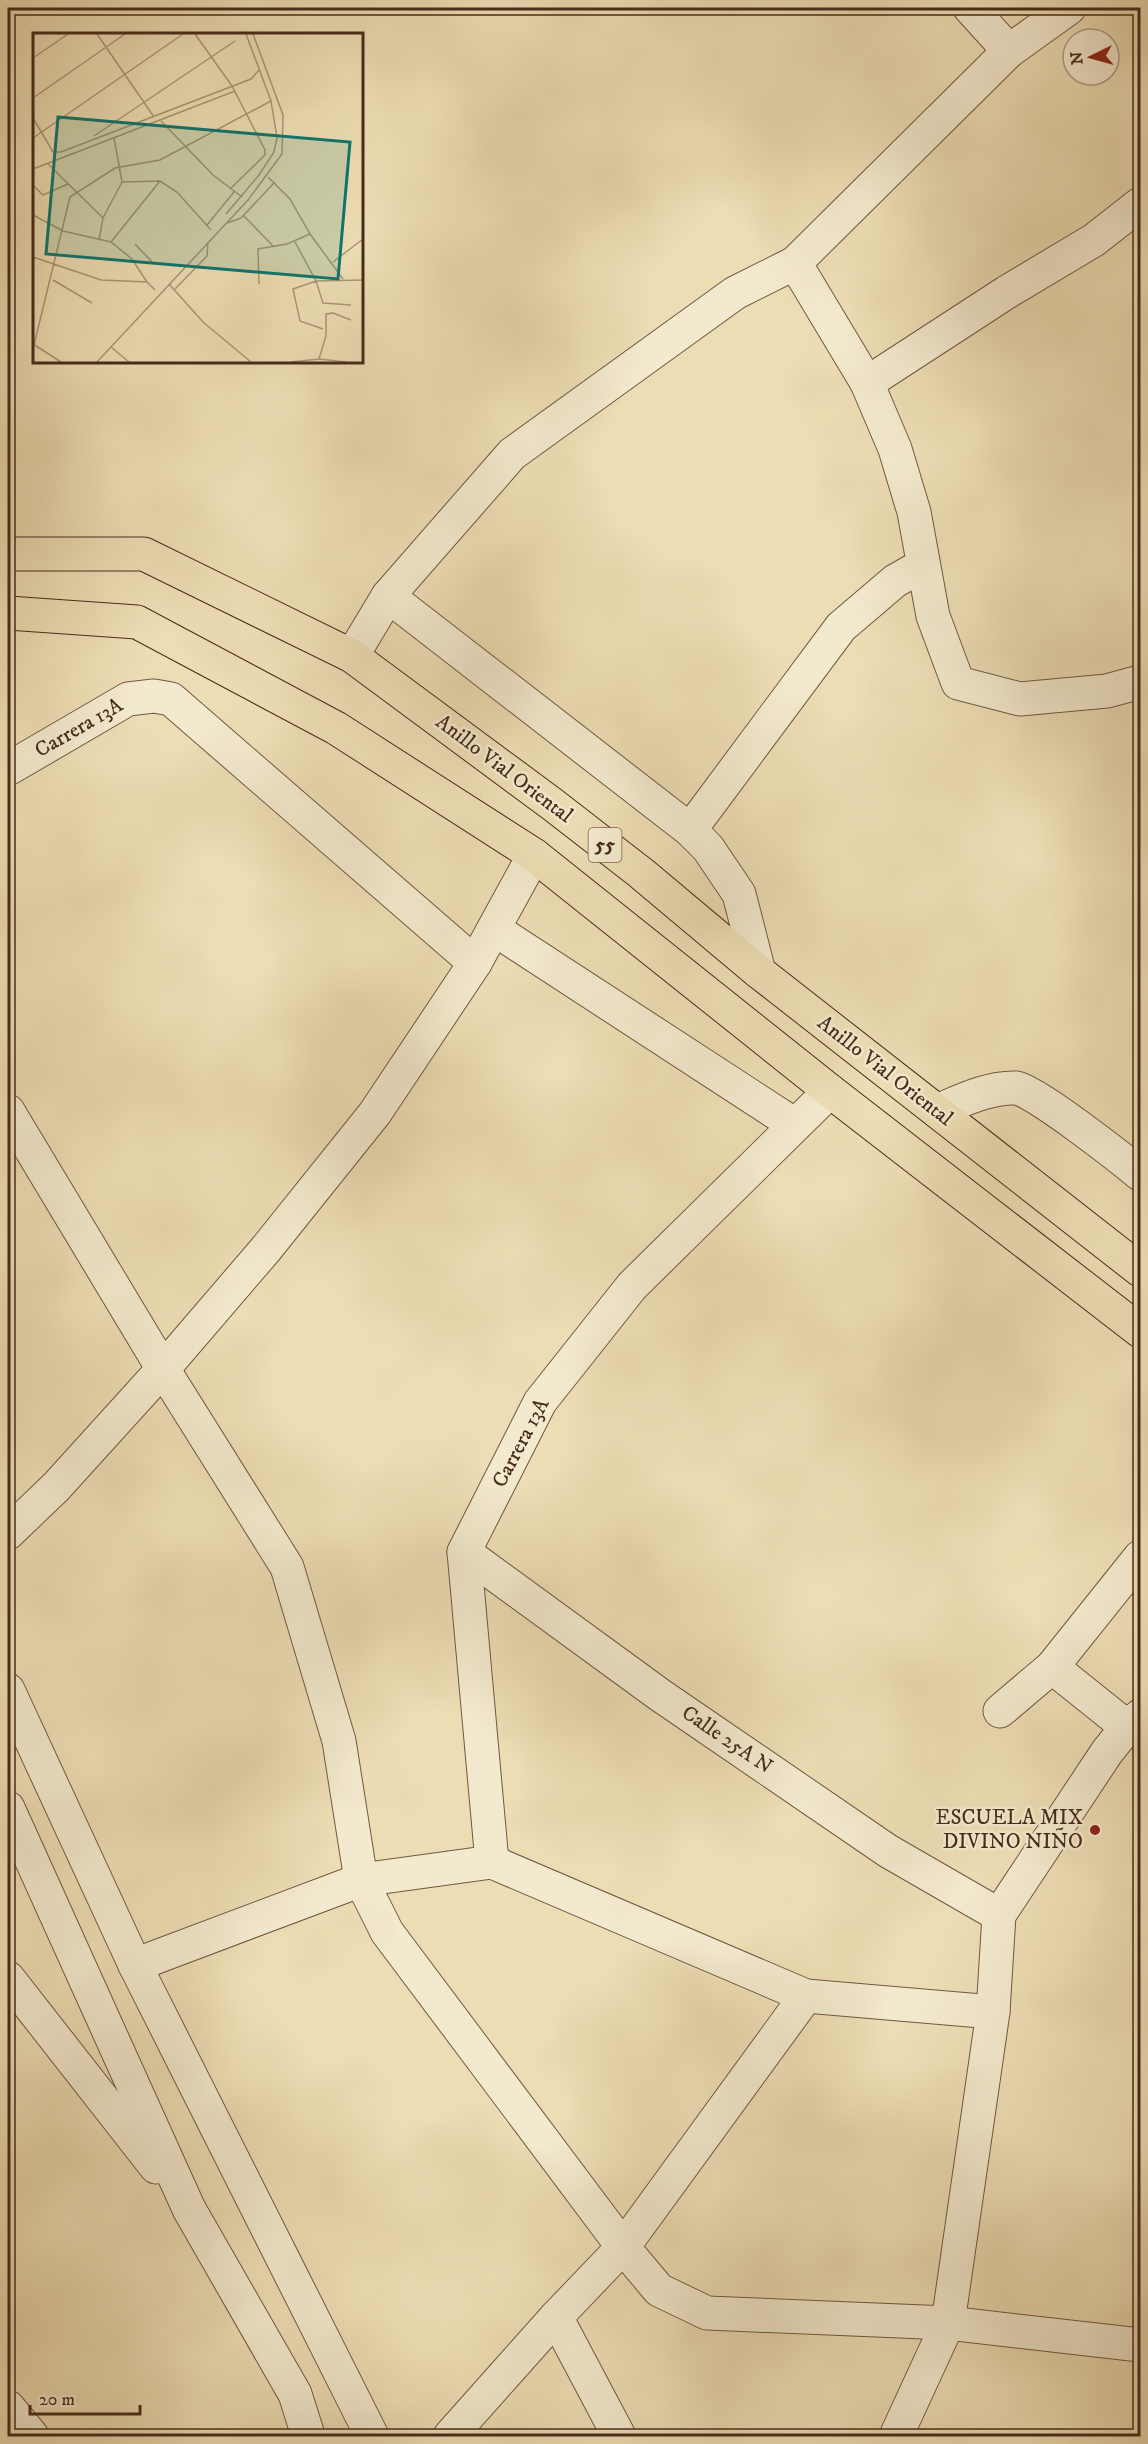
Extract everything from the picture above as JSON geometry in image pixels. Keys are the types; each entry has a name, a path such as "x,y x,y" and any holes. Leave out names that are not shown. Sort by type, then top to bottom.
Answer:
{"highway":[{"name":"Anillo Vial Oriental","path":"8,554 144,554 352,656 641,873 759,972 1140,1270"},
{"name":"55","path":"8,614 137,622 336,728 534,855 830,1091 1140,1331"}],"street":[{"path":"970,8 1009,51"},
{"path":"352,656 388,596 512,454 735,292 795,263 1009,51 1070,8"},
{"path":"867,383 1007,292 1094,240 1140,204"},
{"path":"795,263 867,383 895,449 914,512 933,616 958,683 1020,699 1107,691 1140,682"},
{"path":"690,830 841,627 895,581 923,565"},
{"path":"388,596 690,830 708,848 739,894 759,972"},
{"name":"Carrera 13A","path":"8,769 128,699 154,696 171,699 476,963"},
{"path":"8,1533 56,1487 163,1369 266,1249 375,1113 476,963 534,855"},
{"path":"494,928 795,1125"},
{"path":"937,1111 991,1091 1018,1088 1049,1106 1140,1174"},
{"name":"Carrera 13A","path":"464,1552 540,1402 632,1286 830,1091"},
{"path":"8,1111 163,1369 287,1567 339,1741 361,1880 387,1932 623,2247 659,2290 707,2313 948,2323 1140,2345"},
{"path":"464,1552 492,1862"},
{"name":"Calle 25A N","path":"464,1552 660,1695 888,1851 999,1915"},
{"path":"1000,1712 1052,1667 1140,1557"},
{"path":"896,2436 948,2323 993,2012 999,1915 1107,1752 1134,1722 1052,1667"},
{"path":"8,1690 135,1965 372,2436"},
{"path":"8,1808 189,2209 295,2394 307,2432 306,2436"},
{"path":"135,1965 361,1880 492,1862 806,1996 993,2012"},
{"path":"8,1977 189,2209"},
{"path":"450,2436 556,2317 623,2247 806,1996"},
{"path":"556,2317 619,2436"},
{"path":"8,2407 32,2436"}],"place":[{"name":"ESCUELA MIX DIVINO NIÑO","path":"1095,1830"}]}
